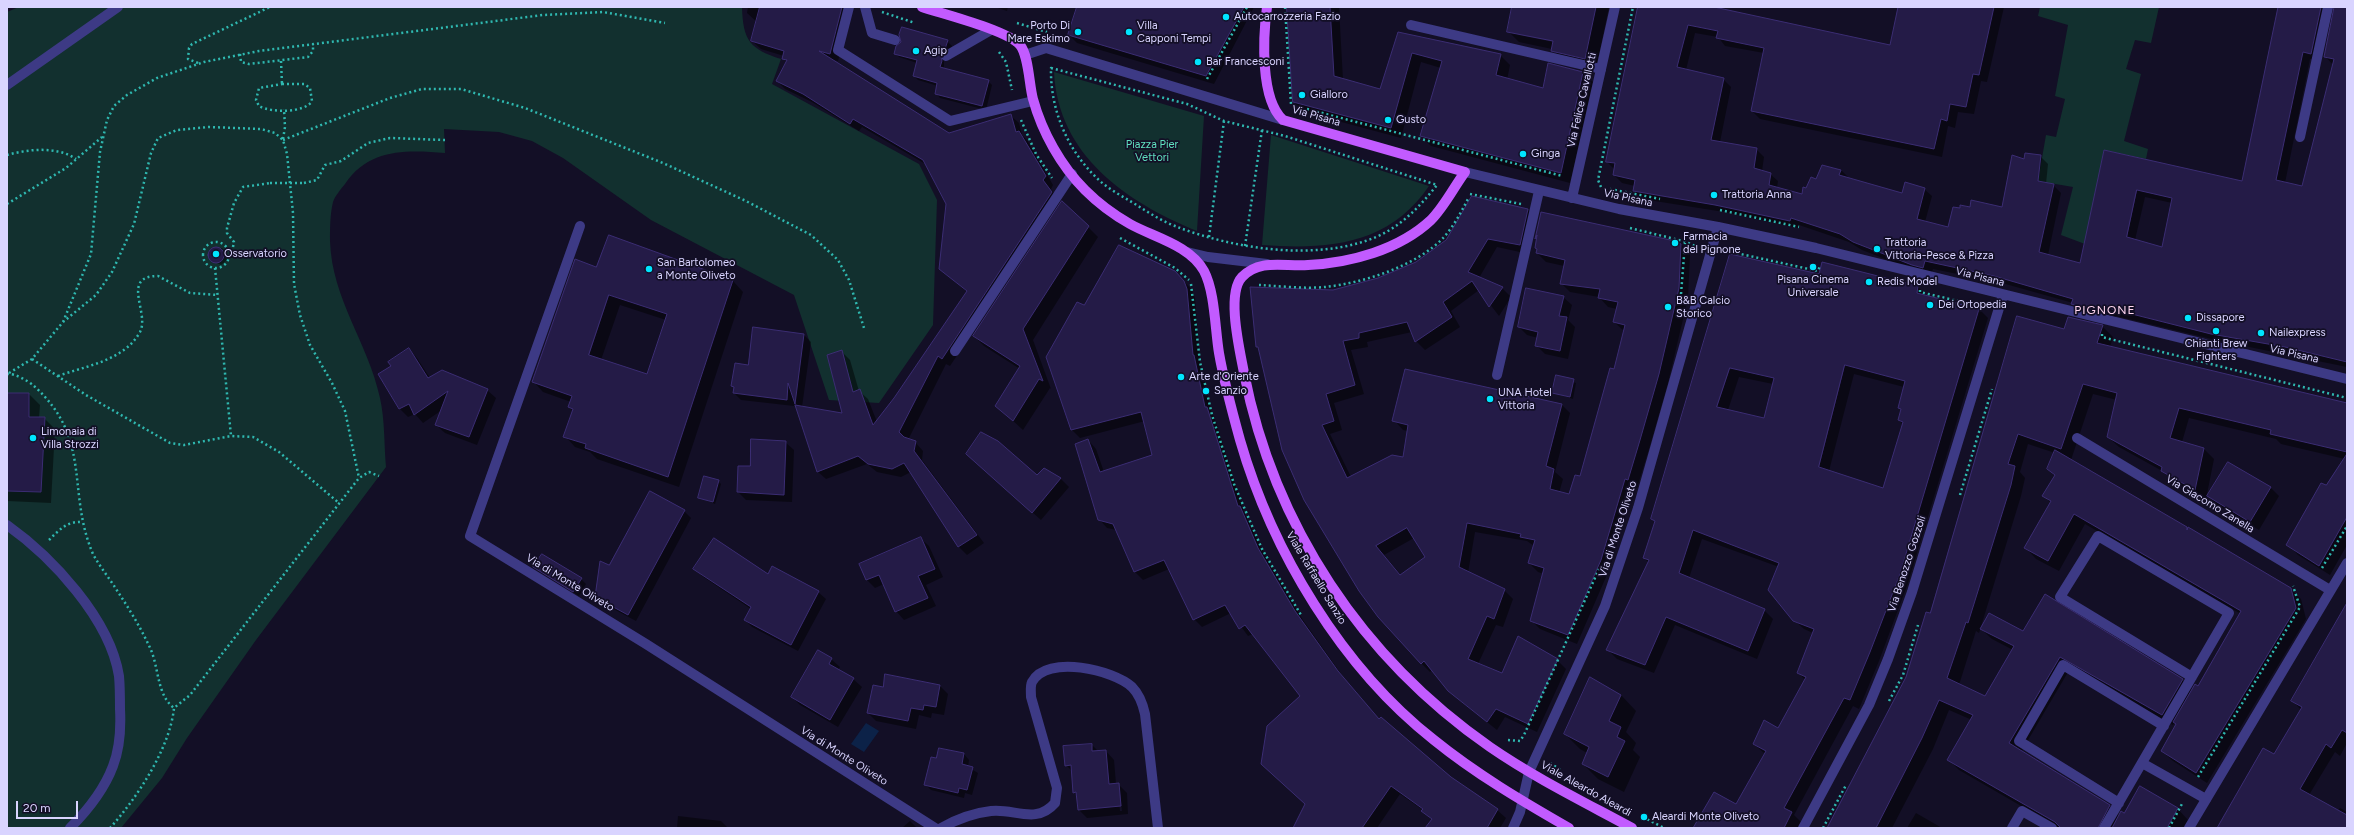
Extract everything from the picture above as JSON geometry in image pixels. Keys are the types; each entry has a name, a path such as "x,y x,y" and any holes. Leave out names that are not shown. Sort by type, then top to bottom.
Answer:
{"main road":[{"path":"922,7 991,30 1017,42 1024,54 1033,100 1052,144 1072,174 1085,189 1115,214 1148,234 1187,252"},
{"path":"1267,7 1265,36 1269,94 1274,110 1284,120"},
{"name":"Via Pisana","path":"1284,120 1465,172"},
{"path":"1267,264 1306,266 1328,264 1357,258 1404,239 1431,220 1465,172"},
{"name":"Viale Raffaello Sanzio","path":"1187,252 1202,268 1208,282 1226,388 1244,453 1279,542 1310,595 1348,652 1395,707 1457,758 1522,801"},
{"name":"Viale Raffaello Sanzio","path":"1267,264 1251,269 1239,280 1235,296 1237,327 1249,396 1257,428 1277,486 1295,525 1330,584 1384,657 1416,688 1453,720 1529,772"},
{"name":"Viale Aleardo Aleardi","path":"1529,772 1632,828"},
{"path":"1522,801 1569,828"}],"street":[{"path":"7,85 118,7"},
{"path":"849,7 838,50 950,121 1033,100"},
{"path":"865,7 872,33 895,40"},
{"name":"Via Felice Cavallotti","path":"1572,198 1615,7"},
{"path":"2300,137 2328,7"},
{"path":"1411,25 1601,69"},
{"path":"946,56 991,30"},
{"name":"Via Pisana","path":"1024,54 1046,48 1284,120"},
{"name":"Via Pisana","path":"1465,172 1619,209 1718,227 1816,248 2347,379"},
{"path":"955,351 1072,174"},
{"path":"1497,375 1539,191"},
{"name":"Via di Monte Oliveto","path":"580,226 470,536 646,644 934,828"},
{"name":"Via di Monte Oliveto","path":"1513,828 1522,801 1529,772 1605,606 1638,508 1718,227"},
{"path":"1187,252 1208,257 1267,264"},
{"name":"Via Benozzo Gozzoli","path":"1803,828 1869,705 1888,659 1912,592 2003,295"},
{"name":"Via Giacomo Zanella","path":"2077,438 2330,590"},
{"path":"7,525 39,550 79,596 95,619 114,656 119,675 120,735 114,766 92,802 70,828"},
{"path":"2104,828 2119,804 2229,613 2098,536 2060,597 2192,677"},
{"path":"2189,828 2347,563"},
{"path":"2119,804 2019,741 2063,665 2164,726"},
{"path":"941,828 961,818 992,811 1027,816 1042,814 1055,804 1057,788 1031,692 1033,681 1038,675 1043,671 1059,667 1094,670 1118,676 1134,688 1140,698 1145,714 1158,828"},
{"path":"2142,763 2206,799"},
{"path":"2012,828 2022,811 2052,828"}],"path":[{"path":"199,63 188,59 189,48 192,44 270,7"},
{"path":"1202,78 1208,80 1247,7"},
{"path":"1285,7 1291,104 1295,106"},
{"path":"1633,7 1599,174 1599,187 1663,199"},
{"path":"63,322 91,254 102,136 114,106 127,95 162,76 199,63 240,54 575,12 603,12 665,23"},
{"path":"881,12 918,23"},
{"path":"1012,21 1054,34"},
{"path":"240,54 241,62 244,64 281,61 308,57 313,51 313,44"},
{"path":"996,50 1001,52 1006,62 1016,105 1036,154 1061,190"},
{"path":"281,61 282,84"},
{"path":"1051,68 1051,88 1059,120 1086,166 1105,184 1151,214 1174,226 1209,237 1245,246 1304,250 1322,250 1364,241 1402,222 1424,201 1437,185"},
{"path":"282,84 304,84 310,88 312,94 309,106 303,108 264,109 259,106 256,100 256,94 262,86 282,84"},
{"path":"283,140 390,98 422,88 461,89 525,108 620,144 663,163 746,201 811,235 838,260 849,280 864,328"},
{"path":"1303,108 1563,176"},
{"path":"284,109 285,127 283,140 287,154 293,213 294,284 300,315 310,345 332,383 345,411 359,478"},
{"path":"1209,237 1224,121"},
{"path":"8,373 32,359 63,322 96,295 112,272 134,224 151,153 158,138 177,130 209,127 261,129 275,133 283,140"},
{"path":"1245,246 1262,129"},
{"path":"7,204 76,159 102,136"},
{"path":"216,268 227,262 229,250 233,247 234,242 227,233 227,228 238,193 247,185 304,183 317,180 325,165 341,161 361,147 378,140 399,137 445,140"},
{"path":"7,155 48,150 65,153 76,159"},
{"path":"1456,221 1470,193 1535,207"},
{"path":"1718,210 1800,227"},
{"path":"1628,228 1683,241 1685,243 1726,256 1727,250 1818,271 1822,261"},
{"path":"1117,236 1175,268 1190,280 1200,362 1212,415 1234,484 1262,549 1306,622"},
{"path":"216,268 205,262 203,253 207,245 218,241 226,245 229,250"},
{"path":"1681,296 1685,243"},
{"path":"216,268 231,436"},
{"path":"58,376 101,364 134,339 143,323 137,291 145,279 158,276 190,293 218,295"},
{"path":"1919,284 1920,292 1979,306 1982,313 1980,320"},
{"path":"32,359 92,399 170,443 184,446 231,436 253,436 271,446 339,504"},
{"path":"8,373 31,384 42,394 65,428 76,457 82,522 94,556 127,606 151,650 159,675 162,694 174,708"},
{"path":"110,828 135,796 164,744 170,731 174,708 190,695 359,478 369,472 379,476"},
{"path":"39,550 62,526 75,521 82,522"},
{"path":"1504,740 1520,741 1524,736 1601,566"},
{"path":"2169,828 2190,790 2300,608 2292,585"},
{"path":"1548,761 1563,772"}],"green space":[{"path":"19,7 742,7 744,28 750,42 762,51 781,59 772,84 919,164 937,200 933,325 879,403 829,400 794,295 651,220 563,158 532,141 499,132 444,129 445,153 403,152 377,158 365,164 355,172 334,200 331,216 330,241 332,262 337,283 367,358 382,406 386,467 256,640 187,738 162,778 121,828 7,828 7,12"},
{"path":"2040,7 2159,7 2151,43 2135,40 2126,69 2141,74 2124,141 2148,149 2146,159 2104,150 2085,244 2061,235 2073,187 2038,181 2046,135 2056,137 2065,99 2055,96 2068,25 2038,16"},
{"name":"Piazza Pier Vettori","path":"1054,72 1204,116 1197,231 1145,206 1100,172 1082,151 1068,128 1058,101"},
{"path":"1271,135 1429,186 1413,206 1395,221 1376,232 1355,240 1310,246 1262,245"}],"water":[{"path":"866,723 879,731 864,752 851,744"}],"building":[{"path":"760,7 842,7 830,54 819,51 949,133 1011,114 1016,132 1019,131 1046,176 1043,180 1052,192 942,359 938,356 899,432 904,437 916,441 914,451 977,535 958,547 904,463 892,469 868,464 858,456 817,472 795,405 842,413 827,355 842,350 853,392 860,389 873,425 894,398 967,291 939,269 946,204 923,160 853,119 850,124 803,94 776,81 787,60 782,59 784,51 751,41"},
{"path":"1077,7 1244,7 1206,76 1068,35"},
{"path":"1287,7 1330,7 1334,76 1380,89 1398,32 1501,54 1496,75 1543,88 1548,63 1583,72 1561,173 1420,136 1442,61 1412,53 1391,128 1293,102"},
{"path":"1512,7 1596,7 1585,59 1551,51 1553,41 1507,32"},
{"path":"1638,7 1714,7 1890,45 1898,7 1994,7 1979,75 1973,74 1966,107 1950,104 1947,121 1941,119 1934,149 1751,111 1764,48 1716,38 1718,31 1688,25 1677,67 1724,78 1711,140 1757,148 1754,168 1771,173 1769,185 1802,194 1803,187 1806,188 1811,177 1816,179 1822,165 1841,170 1839,175 1902,193 1905,182 1925,188 1917,219 1948,227 1953,207 1960,208 1960,205 1970,207 1971,200 2002,207 2012,155 2024,159 2025,153 2041,155 2038,181 2054,184 2039,252 2080,263 2104,150 2242,181 2278,7 2321,7 2311,54 2303,52 2276,180 2302,186 2334,59 2324,57 2334,7 2347,7 2347,362 2285,347 2211,334 2108,308 2107,313 2071,304 2073,299 1994,276 1925,261 1923,268 1853,242 1840,234 1791,218 1790,221 1715,205 1633,191 1635,180 1613,175 1615,163 1606,162","holes":["2137,190 2172,198 2162,247 2127,237"]},
{"path":"902,27 948,40 945,49 940,53 942,61 940,67 989,80 982,106 935,94 937,83 913,76 917,60 894,54 896,46 901,42 899,35"},
{"path":"1472,196 1528,209 1520,245 1488,239 1468,272 1503,287 1489,307 1472,281 1443,302 1452,317 1415,342 1407,322 1359,333 1359,338 1343,341 1355,385 1326,394 1334,421 1322,425 1347,478 1392,455 1403,457 1408,425 1392,421 1405,369 1562,404 1546,466 1554,469 1550,489 1569,494 1575,475 1580,476 1610,368 1614,369 1625,325 1613,322 1618,302 1598,298 1600,289 1560,284 1565,260 1536,253 1537,249 1535,248 1537,235 1535,239 1541,212 1675,241 1681,244 1679,288 1659,374 1640,440 1628,480 1625,479 1601,560 1568,635 1530,621 1544,568 1528,563 1535,540 1520,537 1521,534 1467,523 1459,567 1505,589 1494,619 1487,616 1468,659 1502,673 1518,636 1558,659 1528,724 1496,709 1487,722 1448,691 1424,661 1421,664 1378,617 1359,591 1304,500 1282,450 1258,347 1256,347 1250,287 1333,290 1378,278 1416,262 1446,240","holes":["1407,528 1425,557 1400,575 1376,546"]},
{"path":"1062,201 1089,226 1023,329 1043,381 1039,379 1013,421 995,406 1020,366 973,336"},
{"path":"609,235 733,280 668,477 585,448 586,444 563,437 573,409 568,407 572,396 532,382 575,259 596,267","holes":["609,295 667,314 647,374 589,355"]},
{"path":"1119,245 1175,271 1184,281 1187,289 1193,355 1205,407 1207,407 1238,506 1240,506 1258,548 1295,611 1338,671 1379,719 1381,717 1451,777 1498,809 1487,828 1425,828 1432,819 1421,811 1423,809 1391,786 1362,828 1293,828 1305,804 1261,764 1267,726 1300,696 1245,625 1239,629 1225,605 1193,620 1164,560 1134,572 1113,524 1098,520 1075,444 1088,439 1100,472 1152,455 1141,412 1071,430 1046,357 1077,302 1084,305"},
{"name":"Osservatorio","path":"213,247 219,247 224,252 222,261 219,263 213,263 208,258 208,252"},
{"path":"1730,254 1819,274 1822,262 1918,286 1917,293 1979,309 1900,574 1850,700 1844,698 1784,808 1792,812 1784,828 1693,828 1714,792 1736,804 1766,751 1753,744 1764,720 1778,728 1806,677 1797,673 1814,629 1793,621 1768,590 1779,563 1693,530 1679,573 1765,609 1748,651 1666,617 1645,665 1606,650 1649,560 1643,558 1655,521 1651,519","holes":["1845,365 1905,381 1898,408 1901,409 1898,420 1903,422 1883,488 1819,467","1730,368 1774,378 1764,418 1717,407"]},
{"path":"1526,288 1564,296 1559,316 1567,317 1560,351 1535,346 1538,332 1518,327"},
{"path":"2017,316 2064,329 2068,317 2103,325 2097,343 2347,403 2347,452 2270,434 2271,430 2179,408 2170,438 2204,448 2195,490 2161,471 2162,467 2107,437 2117,393 2083,384 2061,449 2018,434 2008,464 2015,466 2011,485 1968,623 1966,622 1947,678 1985,696 2014,646 1980,629 1989,613 2023,631 2045,594 2183,679 2162,715 2060,657 2009,743 2110,805 2098,828 2061,828 2055,822 1947,760 1973,715 1939,700 1922,738 1876,828 1827,828 1906,677 1926,612 1930,613"},
{"path":"753,327 804,334 795,404 788,383 787,400 733,393 734,387 731,386 735,363 748,365"},
{"path":"409,348 428,378 442,370 488,389 469,437 435,425 448,391 414,415 409,404 399,409 378,374 391,366 388,362"},
{"path":"1556,375 1574,379 1570,397 1552,393"},
{"name":"Limonaia di Villa Strozzi","path":"7,393 29,393 29,417 45,417 41,492 7,491"},
{"path":"981,432 998,441 1037,475 1044,468 1061,478 1032,513 966,454"},
{"path":"751,439 786,441 784,495 737,492 738,466 750,466"},
{"path":"2055,450 2187,527 2187,530 2188,527 2291,588 2296,608 2196,773 2161,751 2176,724 2173,722 2195,684 2198,686 2241,611 2074,514 2048,561 2024,548 2051,501 2042,496 2055,475 2047,469"},
{"path":"2347,454 2347,517 2319,566 2286,545 2321,483 2326,485"},
{"path":"2228,462 2271,487 2250,522 2207,496"},
{"path":"704,476 719,480 713,502 698,498"},
{"path":"650,491 685,510 628,615 595,597 600,561 609,565"},
{"path":"921,537 935,569 918,576 928,598 895,612 879,575 866,580 859,564"},
{"path":"714,538 768,574 772,566 819,591 791,645 744,620 751,607 693,569"},
{"path":"542,554 582,578 573,592 533,567"},
{"path":"2347,603 2347,733 2342,730 2331,748 2326,744 2300,789 2347,815 2347,828 2217,828 2263,748 2274,754 2302,707 2291,701"},
{"path":"818,650 832,658 829,664 854,678 830,720 791,697"},
{"path":"885,674 940,685 936,707 924,705 923,710 911,708 908,721 867,713 873,685 883,687"},
{"path":"1590,677 1621,695 1609,721 1621,727 1617,737 1625,741 1608,777 1582,764 1589,747 1564,734"},
{"path":"1092,744 1092,751 1106,750 1109,784 1119,783 1121,806 1078,810 1076,792 1073,793 1071,765 1065,766 1063,746"},
{"path":"939,748 964,753 962,764 973,767 967,790 959,788 958,793 924,785 931,757 936,758"},
{"path":"2140,786 2178,808 2167,828 2112,828 2121,811 2124,813"}],"place":[{"name":"Autocarrozzeria Fazio","path":"1226,17"},
{"name":"Porto Di Mare Eskimo","path":"1078,32"},
{"name":"Villa Capponi Tempi","path":"1129,32"},
{"name":"Agip","path":"916,51"},
{"name":"Bar Francesconi","path":"1198,62"},
{"name":"Gialloro","path":"1302,95"},
{"name":"Gusto","path":"1388,120"},
{"name":"Ginga","path":"1523,154"},
{"name":"Trattoria Anna","path":"1714,195"},
{"name":"Farmacia del Pignone","path":"1675,243"},
{"name":"Trattoria Vittoria-Pesce & Pizza","path":"1877,249"},
{"name":"Osservatorio","path":"216,254"},
{"name":"Pisana Cinema Universale","path":"1813,267"},
{"name":"San Bartolomeo a Monte Oliveto","path":"649,269"},
{"name":"Redis Model","path":"1869,282"},
{"name":"Dei Ortopedia","path":"1930,305"},
{"name":"B&B Calcio Storico","path":"1668,307"},
{"name":"Dissapore","path":"2188,318"},
{"name":"Chianti Brew Fighters","path":"2216,331"},
{"name":"Nailexpress","path":"2261,333"},
{"name":"Arte d'Oriente","path":"1181,377"},
{"name":"Sanzio","path":"1206,391"},
{"name":"UNA Hotel Vittoria","path":"1490,399"},
{"name":"Limonaia di Villa Strozzi","path":"33,438"},
{"name":"Aleardi Monte Oliveto","path":"1644,817"}],"district":[{"name":"PIGNONE","path":"2105,310"}]}
